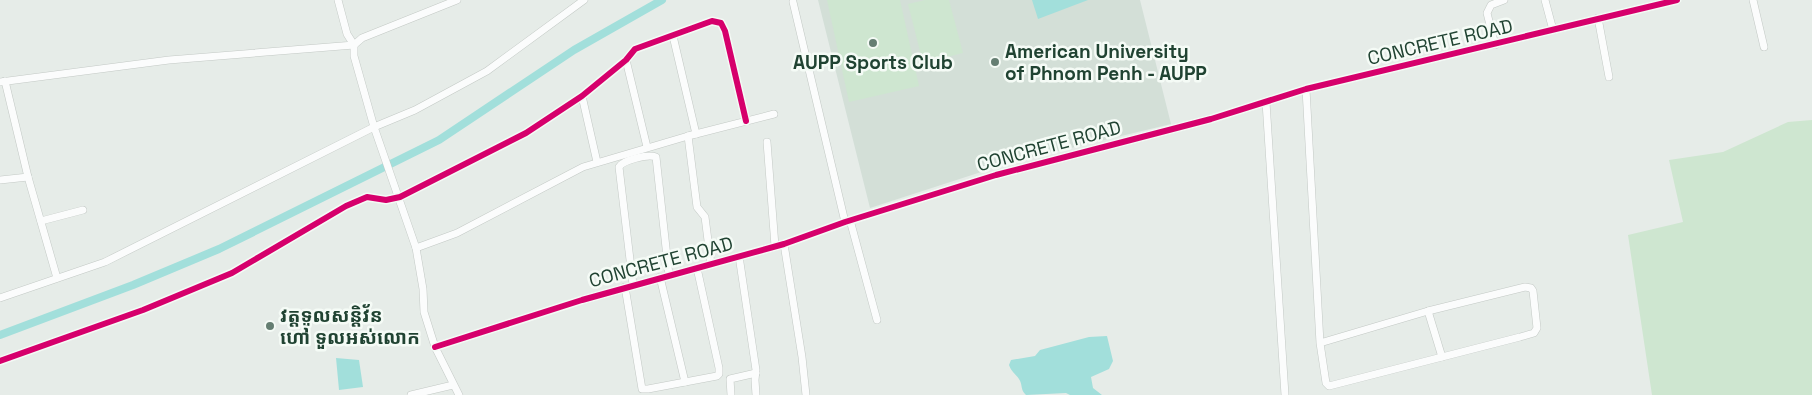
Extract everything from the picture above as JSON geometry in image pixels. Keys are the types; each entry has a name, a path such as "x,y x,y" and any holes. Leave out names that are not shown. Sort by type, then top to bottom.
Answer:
{"street":[{"path":"338,0 347,34 354,46 354,56 376,130 416,248 423,289 424,312 435,347 459,395"},
{"path":"57,278 2,81 169,60 354,46 362,38 457,0"},
{"path":"0,298 105,262 376,130 487,71 584,0"},
{"path":"1495,45 1487,13 1491,5 1504,0"},
{"path":"1545,0 1554,30"},
{"name":"CONCRETE ROAD","path":"435,347 629,286 784,244 848,221 996,174 1211,119 1306,89 1677,0"},
{"path":"1753,0 1764,47"},
{"path":"792,2 848,221 877,320"},
{"path":"1598,18 1609,77"},
{"path":"0,361 143,310 232,273 346,206 367,197 386,200 399,194 526,133 582,96 626,60 635,49 712,21 720,23 725,30 746,121"},
{"path":"673,36 696,134"},
{"path":"626,60 647,148"},
{"path":"1306,89 1320,343 1324,380 1329,386 1520,337 1536,331 1536,312 1533,290 1525,287 1428,311 1320,343"},
{"path":"582,96 596,162"},
{"path":"1266,102 1285,395"},
{"path":"416,248 457,233 570,172 596,162 774,114"},
{"path":"688,136 697,207 705,217 711,264"},
{"path":"767,142 775,246"},
{"path":"670,275 656,157 651,155 623,162 619,167 629,286 641,387 648,389 717,376 720,371 697,268"},
{"path":"0,180 28,177"},
{"path":"41,221 83,210"},
{"path":"784,244 802,357 806,395"},
{"path":"739,256 756,373 756,395"},
{"path":"660,278 685,382"},
{"path":"1428,311 1442,357"},
{"path":"730,395 730,379 756,373"},
{"path":"411,395 454,385"}],"shaded area":[{"name":"American University of Phnom Penh - AUPP","path":"818,0 1140,0 1171,124 1009,163 870,208"}],"green space":[{"name":"AUPP Sports Club","path":"827,0 900,0 919,86 849,102"},
{"path":"925,0 949,0 963,53 923,63 908,4"},
{"path":"1812,120 1812,395 1652,395 1628,235 1683,222 1669,160 1723,152 1788,122"}],"water":[{"path":"1032,0 1088,0 1038,19"},
{"path":"1107,336 1113,361 1109,369 1091,377 1093,388 1102,395 1070,395 1066,393 1026,395 1019,379 1009,365 1011,360 1035,356 1040,350 1089,337"},
{"path":"336,358 359,360 363,387 339,390"}],"waterway":[{"path":"0,335 133,285 219,249 439,140 574,50 662,0"}],"cycle path":[{"path":"435,347 582,300 784,244 845,222 996,175 1211,119 1306,89 1677,0"},
{"path":"0,361 143,310 232,273 346,206 367,197 386,200 400,197 526,133 582,96 626,60 635,49 712,21 721,23 725,31 746,121"}],"place":[{"name":"AUPP Sports Club","path":"873,43"},
{"name":"American University of Phnom Penh - AUPP","path":"995,62"},
{"name":"វត្តទូលសន្តិវ័ន ហៅ ទួលអស់លោក","path":"270,326"}]}
